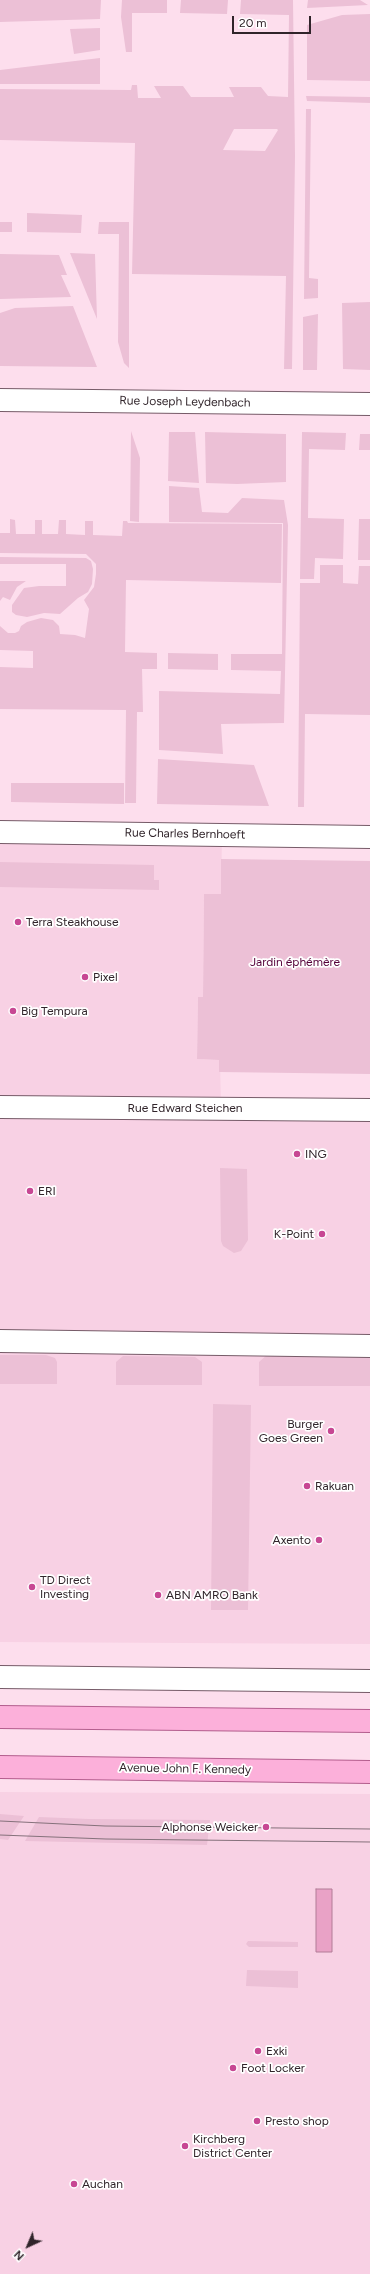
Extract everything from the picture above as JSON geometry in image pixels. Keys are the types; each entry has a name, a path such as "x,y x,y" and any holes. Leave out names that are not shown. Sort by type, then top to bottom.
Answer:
{"main road":[{"path":"0,1718 370,1721"},
{"name":"Avenue John F. Kennedy","path":"0,1767 370,1772"}],"street":[{"name":"Rue Joseph Leydenbach","path":"0,400 370,404"},
{"name":"Rue Charles Bernhoeft","path":"0,832 370,837"},
{"name":"Rue Edward Steichen","path":"0,1107 370,1110"},
{"path":"0,1341 370,1346"},
{"path":"0,1677 370,1681"}],"shaded area":[{"path":"0,832 222,835 221,894 204,894 203,997 198,998 197,1059 220,1060 221,1109 370,1110 370,1644 0,1642"},
{"name":"Kirchberg District Center","path":"0,1792 370,1794 370,2274 0,2274"},
{"path":"316,1889 332,1889 332,1952 316,1952"}],"green space":[{"path":"0,0 101,0 100,19 0,22"},
{"path":"122,0 167,0 167,13 132,13 132,52 126,52 121,17"},
{"path":"181,0 228,0 227,14 180,13"},
{"path":"241,0 293,0 295,156 292,369 284,369 286,276 132,274 135,143 0,140 0,89 131,90 132,85 137,85 138,98 161,98 154,86 183,86 191,97 234,97 229,87 261,87 268,96 288,97 289,15 240,14","holes":["234,129 278,130 265,151 223,150"]},
{"path":"308,0 360,0 368,5 307,8"},
{"path":"370,14 370,81 307,80 307,25 342,15"},
{"path":"100,28 100,50 74,54 70,29"},
{"path":"100,58 100,84 0,84 0,70"},
{"path":"306,96 370,97 370,103 307,101"},
{"path":"306,109 311,109 309,278 318,279 318,298 304,299"},
{"path":"27,213 82,215 81,233 27,232"},
{"path":"0,222 12,222 12,232 0,232"},
{"path":"99,222 129,222 129,368 124,363 118,342 119,234 98,234"},
{"path":"70,253 95,254 97,319"},
{"path":"0,254 59,255 67,275 61,275 71,297 0,299"},
{"path":"370,302 370,370 343,369 342,303"},
{"path":"73,306 97,367 0,366 0,313 15,308"},
{"path":"318,314 317,370 303,370 303,317"},
{"path":"131,431 140,458 139,522 130,521"},
{"path":"169,432 195,432 199,483 168,481"},
{"path":"205,432 286,434 286,482 237,484 206,483"},
{"path":"302,432 346,433 345,450 309,449 308,518 344,519 343,559 315,558 314,579 300,579"},
{"path":"360,434 370,434 370,450 359,450"},
{"path":"169,486 199,488 202,512 228,513 242,498 284,500 288,525 284,723 221,724 223,754 159,750 159,691 280,694 281,671 231,670 231,654 282,654 283,523 169,522"},
{"path":"10,519 15,520 16,534 35,534 35,520 42,520 42,534 58,534 59,520 66,520 66,534 85,535 85,521 93,521 93,535 122,536 123,521 127,521 128,523 282,524 281,583 126,580 125,652 157,653 157,669 142,669 143,712 137,712 136,803 125,803 126,710 0,709 0,667 33,668 33,651 0,650 0,626 8,633 15,633 19,631 21,626 27,622 41,618 53,620 59,626 60,634 75,635 85,638 89,609 84,600 94,587 96,574 96,564 86,554 0,553 0,533 10,533"},
{"path":"359,519 370,519 370,560 358,560"},
{"path":"0,557 86,558 91,561 93,569 92,584 88,592 78,598 60,614 44,613 27,617 16,615 12,612 12,605 24,588 39,586 66,586 66,564 0,564"},
{"path":"320,565 343,565 343,583 358,584 359,566 370,566 370,715 305,714 304,807 298,807 300,583 320,583"},
{"path":"0,581 26,581 17,587 10,600 3,597 0,601"},
{"path":"168,653 218,654 218,670 168,669"},
{"path":"158,759 254,765 269,806 157,804"},
{"path":"11,783 124,783 124,804 11,802"},
{"name":"Jardin éphémère","path":"221,859 370,861 370,1074 219,1072 219,1060 197,1059 198,997 203,997 204,894 221,894"},
{"path":"0,862 154,865 154,880 159,880 159,890 0,887"},
{"path":"220,1168 247,1169 248,1240 241,1251 234,1253 223,1246 221,1241"},
{"path":"0,1355 46,1355 55,1358 57,1362 57,1384 0,1384"},
{"path":"267,1355 370,1356 370,1386 259,1386 259,1362"},
{"path":"123,1356 195,1357 202,1362 202,1385 116,1385 116,1362"},
{"path":"213,1404 251,1405 248,1610 211,1610"},
{"path":"0,1814 24,1816 8,1840 0,1839"},
{"path":"39,1817 210,1820 207,1845 25,1841"},
{"path":"248,1941 298,1942 298,1947 249,1947 246,1944"},
{"path":"247,1970 298,1971 298,1988 246,1986"}],"tram line":[{"path":"0,1821 105,1826 370,1829"},
{"path":"0,1835 106,1839 370,1842"}],"place":[{"name":"Terra Steakhouse","path":"18,922"},
{"name":"Pixel","path":"85,977"},
{"name":"Big Tempura","path":"13,1011"},
{"name":"ING","path":"297,1154"},
{"name":"ERI","path":"30,1191"},
{"name":"K-Point","path":"322,1234"},
{"name":"Burger Goes Green","path":"331,1431"},
{"name":"Rakuan","path":"307,1486"},
{"name":"Axento","path":"319,1540"},
{"name":"TD Direct Investing","path":"32,1587"},
{"name":"ABN AMRO Bank","path":"158,1595"},
{"name":"Alphonse Weicker","path":"266,1827"},
{"name":"Exki","path":"258,2051"},
{"name":"Foot Locker","path":"233,2068"},
{"name":"Presto shop","path":"257,2121"},
{"name":"Kirchberg District Center","path":"185,2146"},
{"name":"Auchan","path":"74,2184"}]}
